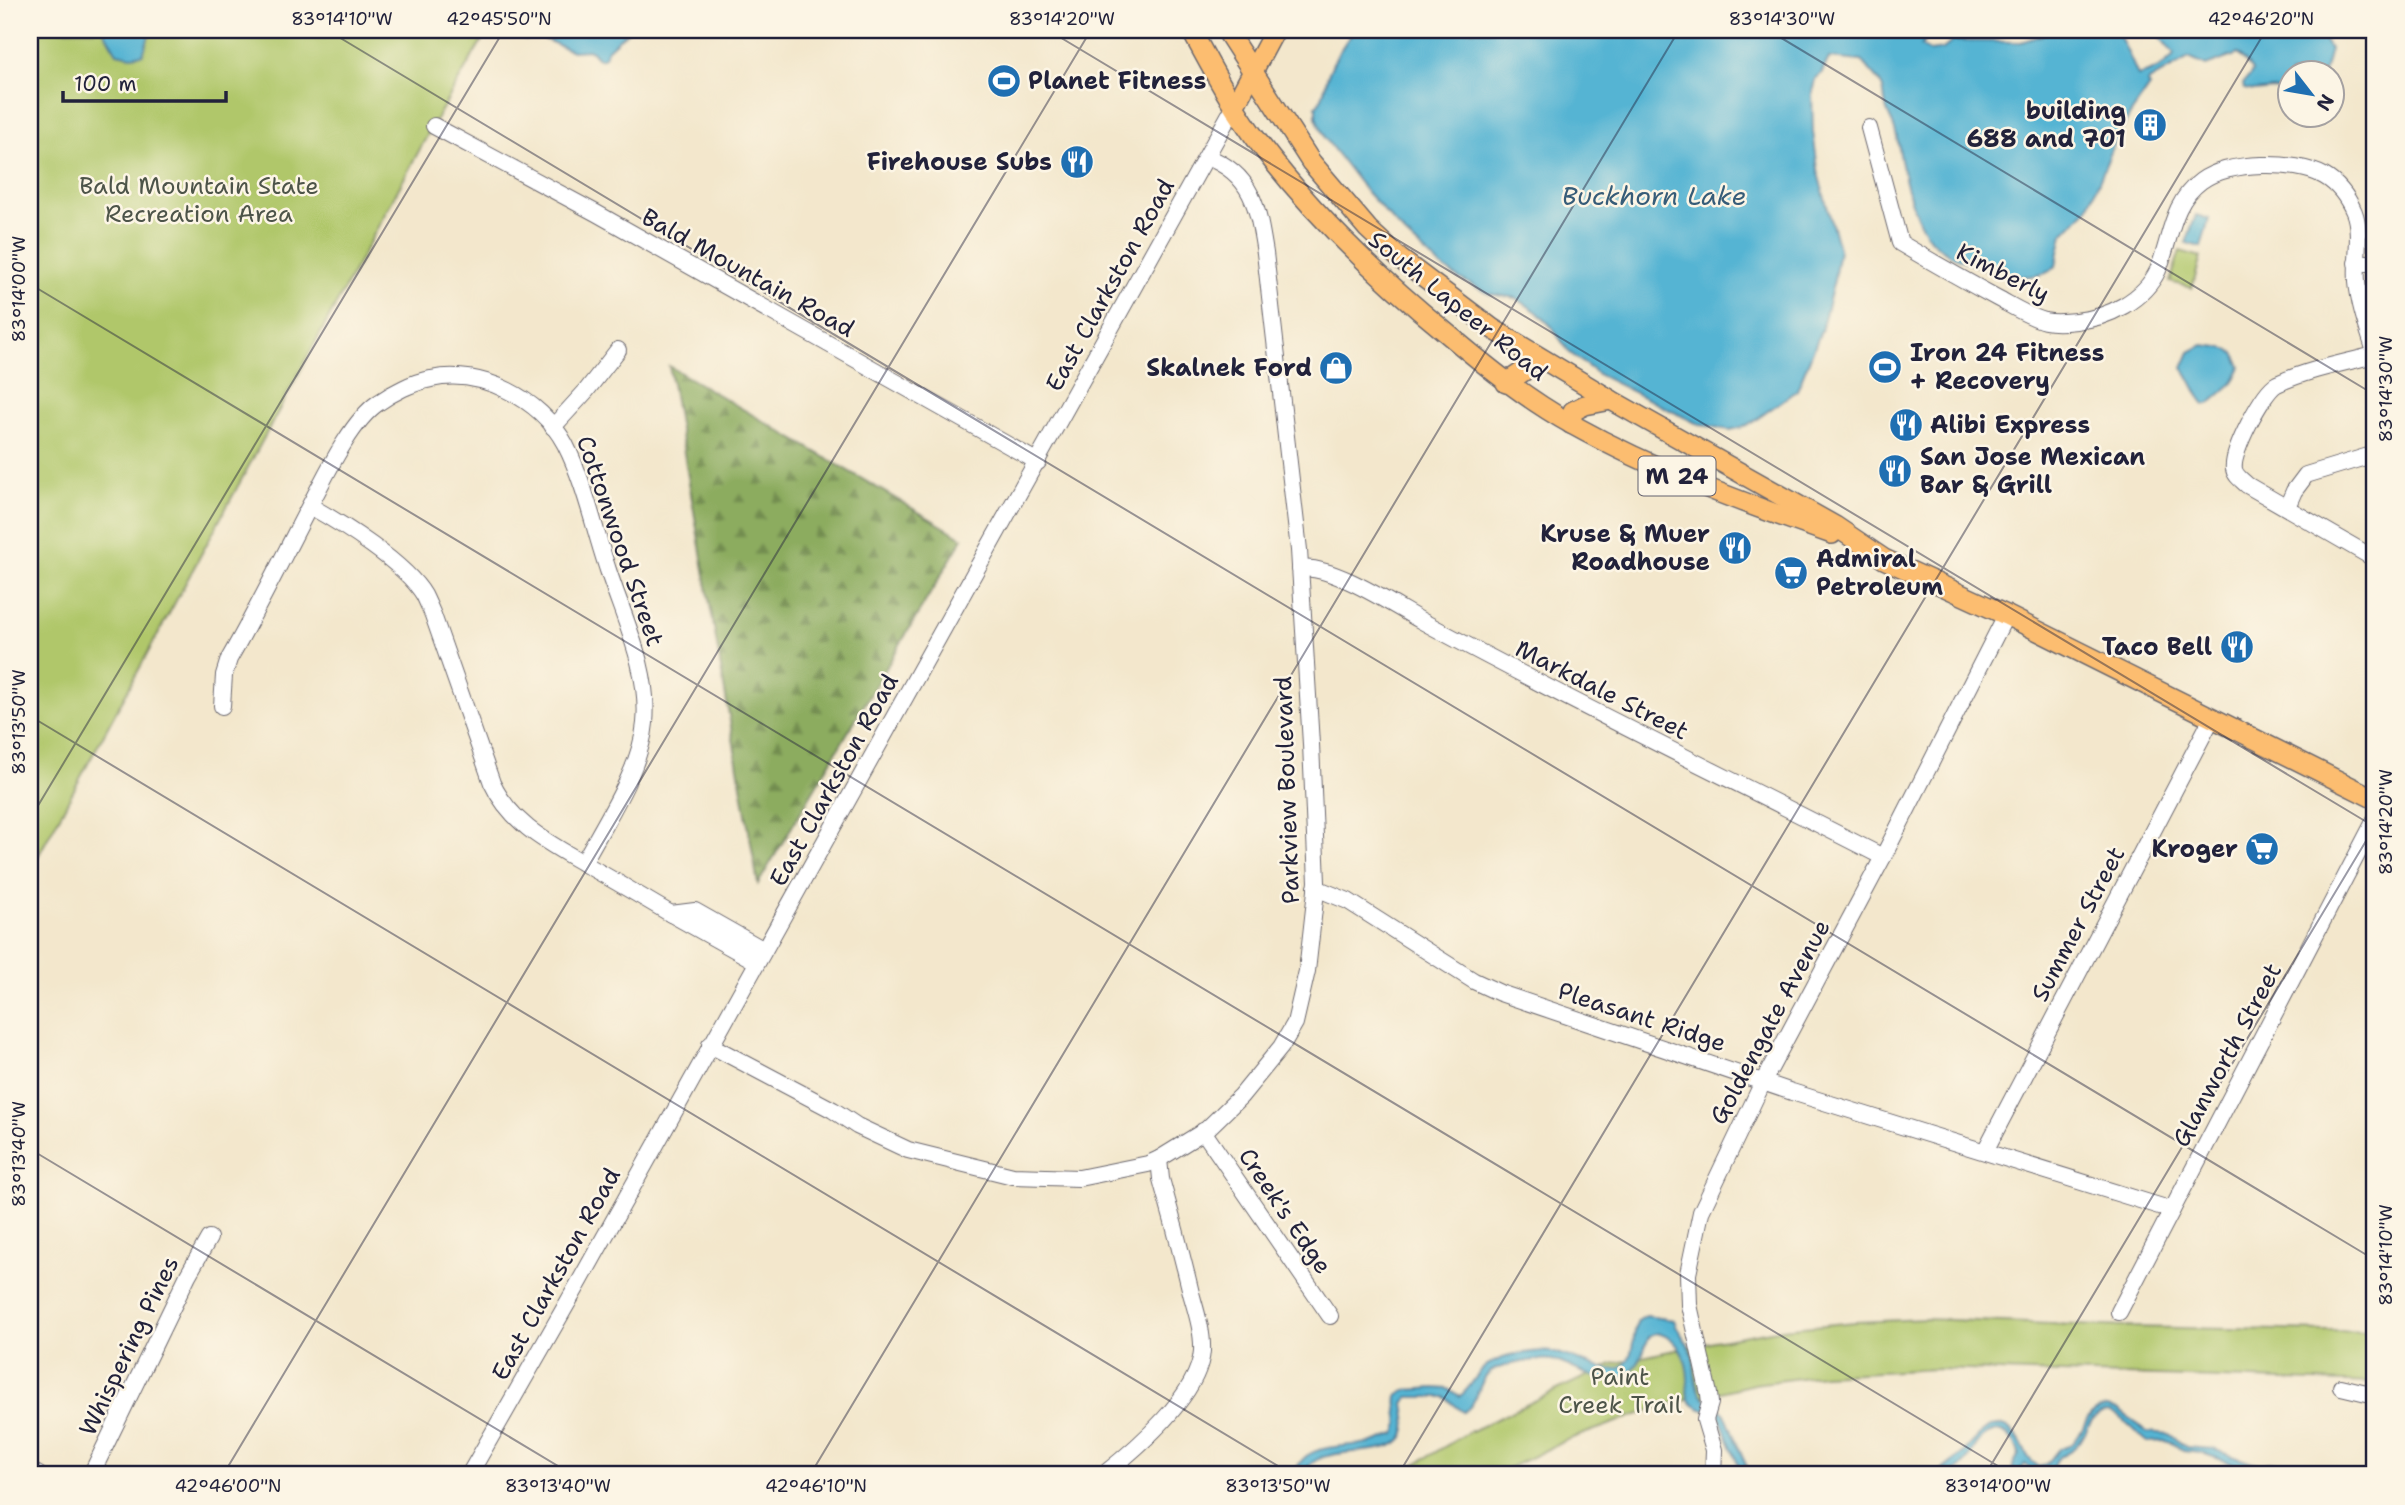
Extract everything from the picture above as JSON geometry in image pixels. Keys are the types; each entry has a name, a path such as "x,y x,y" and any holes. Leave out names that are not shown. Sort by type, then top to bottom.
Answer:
{"main road":[{"name":"South Lapeer Road","path":"1191,30 1258,142 1343,242 1418,311 1506,383 1571,424 1631,455 1687,480 1860,544"},
{"name":"South Lapeer Road","path":"1226,30 1311,162 1368,229 1399,258 1493,329 1611,400 1835,526 1884,559 2006,615 2375,799"},
{"path":"1235,105 1275,30"},
{"path":"1506,383 1524,371 1524,349"},
{"path":"1571,424 1573,411 1585,405 1611,400"}],"street":[{"name":"East Clarkston Road","path":"469,1475 1038,462 1235,105"},
{"name":"Bald Mountain Road","path":"435,126 596,213 1038,462"},
{"name":"Kimberly","path":"1869,128 1900,243 2014,307 2045,321 2076,321 2104,316 2127,303 2149,284 2158,269 2183,200 2202,181 2224,171 2254,166 2294,166 2324,176 2344,192 2355,215 2357,285 2375,354 2274,385 2259,406 2234,457 2234,469 2247,485 2375,559"},
{"name":"Parkview Boulevard","path":"710,1045 833,1110 857,1126 923,1154 1013,1176 1035,1178 1079,1178 1148,1164 1159,1159 1203,1131 1241,1096 1282,1047 1295,1023 1307,971 1316,888 1311,744 1300,569 1267,264 1257,207 1237,174 1224,163 1207,157"},
{"path":"2356,262 2375,262"},
{"path":"553,427 586,391 618,349"},
{"name":"Cottonwood Street","path":"222,706 223,675 229,659 341,447 375,404 430,379 463,378 496,385 520,398 549,421 565,444 583,492 645,688 645,722 641,750 583,863"},
{"path":"2287,507 2294,491 2306,475 2375,454"},
{"path":"310,506 344,525 391,561 423,593 483,760 499,798 514,817 538,836 671,914 695,911 761,956"},
{"name":"Markdale Street","path":"1300,569 1309,567 1326,571 1515,672 1883,857"},
{"name":"Goldengate Avenue","path":"1713,1475 1714,1450 1705,1420 1710,1403 1709,1394 1689,1305 1688,1274 1701,1212 1763,1082 1883,857 2006,615"},
{"name":"Summer Street","path":"1985,1151 2212,718"},
{"name":"Glanworth Street","path":"2119,1312 2375,820"},
{"name":"Pleasant Ridge","path":"1316,888 1348,901 1474,981 1500,993 1763,1082 2172,1210"},
{"name":"Creek's Edge","path":"1203,1131 1330,1317"},
{"path":"1103,1475 1153,1432 1193,1380 1202,1352 1199,1323 1161,1179 1159,1159"},
{"name":"Whispering Pines","path":"91,1475 188,1275 209,1238"},
{"path":"2341,1387 2375,1395"},
{"path":"30,1470 39,1475"}],"green space":[{"name":"Bald Mountain State Recreation Area","path":"30,30 488,30 434,123 30,871"},
{"path":"2180,251 2201,257 2192,288 2170,282"},
{"path":"669,366 963,538 758,884"},
{"name":"Paint Creek Trail","path":"1926,1319 2128,1327 2375,1332 2375,1383 1936,1369 1823,1375 1754,1384 1662,1406 1564,1441 1495,1475 1398,1475 1469,1432 1612,1364 1782,1329"}],"water":[{"path":"103,30 151,30 143,54 132,56 117,53"},
{"path":"508,30 629,30 607,50 605,57 599,59 591,50 572,51 537,36 525,40"},
{"name":"Buckhorn Lake","path":"1355,30 1933,30 1921,46 1930,51 1943,49 1953,41 2021,42 2051,30 2116,30 2138,76 2164,65 2174,54 2154,30 2321,30 2330,49 2327,60 2276,60 2276,90 2244,89 2243,84 2252,70 2238,54 2206,66 2189,58 2149,81 2150,86 2115,142 2088,208 2063,234 2056,266 2046,273 2026,276 2006,274 1967,262 1949,254 1933,242 1913,207 1896,133 1880,83 1861,61 1829,58 1821,74 1815,79 1812,93 1813,132 1819,177 1839,249 1821,331 1797,390 1747,426 1730,430 1698,424 1599,375 1569,352 1552,327 1537,312 1516,298 1490,294 1460,279 1439,265 1405,234 1365,190 1325,138 1316,117 1316,106 1323,96 1330,69"},
{"path":"2196,215 2209,219 2201,247 2186,243"},
{"path":"2203,345 2231,351 2241,367 2233,383 2209,404 2202,400 2183,368 2190,352"},
{"path":"1646,1316 1674,1320 1692,1353 1698,1390 1726,1416 1752,1475 1742,1475 1719,1415 1699,1408 1688,1399 1688,1380 1682,1353 1669,1338 1657,1333 1649,1337 1638,1364 1632,1371 1613,1380 1592,1376 1552,1360 1539,1360 1499,1368 1488,1374 1472,1403 1463,1412 1445,1397 1409,1397 1404,1403 1406,1430 1400,1441 1388,1447 1323,1457 1311,1464 1304,1475 1295,1475 1299,1464 1314,1452 1324,1448 1371,1442 1395,1434 1398,1425 1397,1396 1407,1390 1448,1389 1460,1396 1487,1365 1500,1359 1524,1353 1549,1352 1600,1368 1616,1369 1623,1366 1630,1357 1638,1321"},
{"path":"2107,1407 2119,1410 2147,1432 2169,1434 2186,1447 2213,1449 2260,1466 2278,1463 2291,1475 2258,1472 2202,1453 2183,1451 2165,1441 2148,1442 2123,1420 2108,1412 2097,1415 2075,1447 2059,1457 2053,1475 2040,1475 2025,1464 2022,1475 2012,1475 2018,1450 2008,1436 1997,1431 1980,1440 1959,1469 1936,1475 1962,1454 1986,1429 2000,1425 2016,1436 2030,1460 2038,1466 2042,1465 2059,1449 2074,1442 2094,1412"}],"place":[{"name":"Planet Fitness","path":"1004,81"},
{"name":"building 688 and 701","path":"2150,125"},
{"name":"Firehouse Subs","path":"1077,162"},
{"name":"Iron 24 Fitness + Recovery","path":"1885,367"},
{"name":"Skalnek Ford","path":"1336,368"},
{"name":"Alibi Express","path":"1906,425"},
{"name":"San Jose Mexican Bar & Grill","path":"1895,471"},
{"name":"Kruse & Muer Roadhouse","path":"1735,548"},
{"name":"Admiral Petroleum","path":"1791,573"},
{"name":"Taco Bell","path":"2237,647"},
{"name":"Kroger","path":"2262,849"}]}
